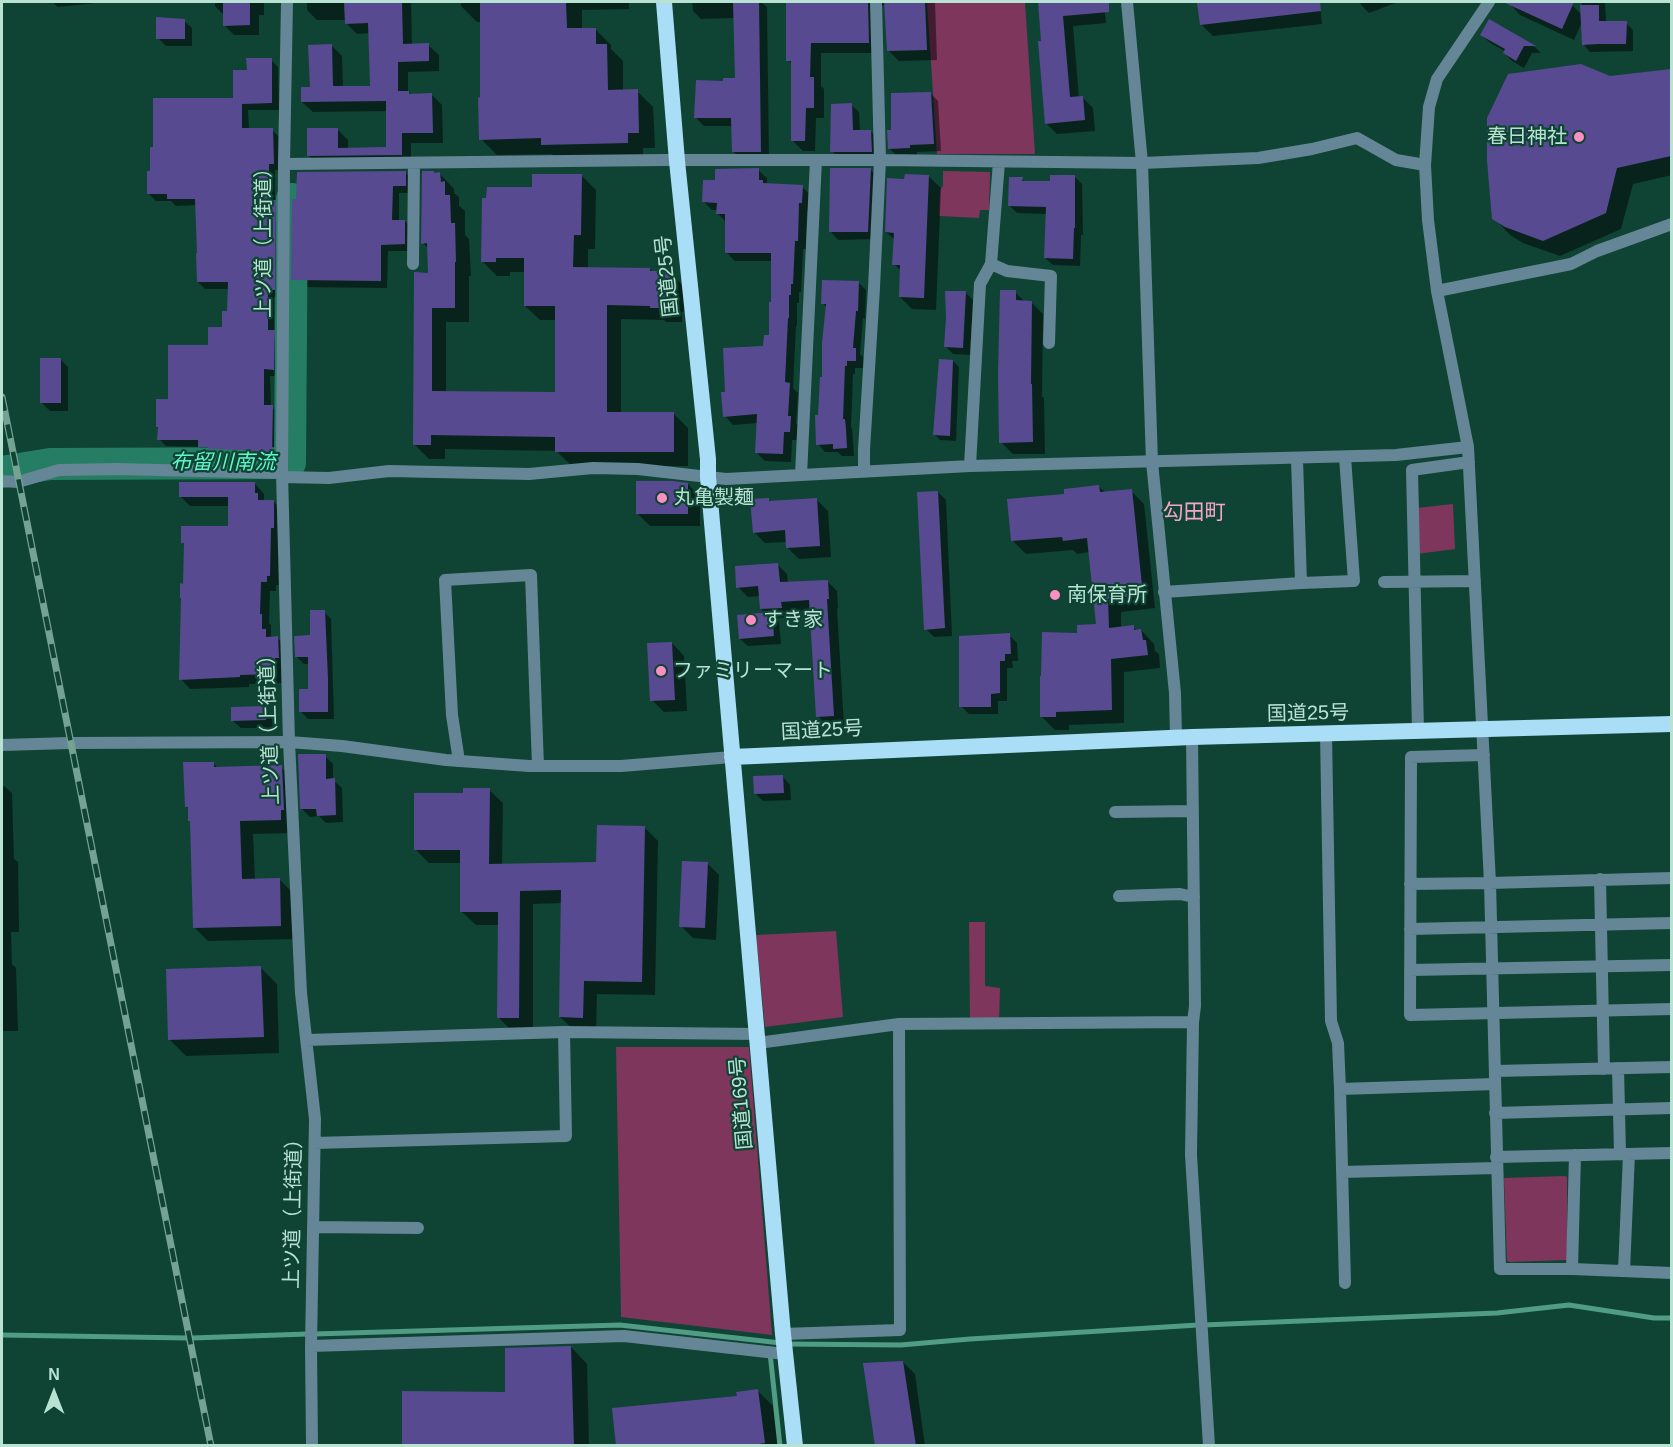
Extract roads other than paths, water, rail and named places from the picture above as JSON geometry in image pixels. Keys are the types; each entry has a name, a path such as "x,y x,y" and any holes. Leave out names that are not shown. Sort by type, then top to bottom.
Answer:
{"highway":[{"name":"国道25号","path":"664,2 677,161 708,459 732,756 1184,737 1671,724"},
{"name":"国道169号","path":"732,756 795,1446"}],"street":[{"name":"上ツ道（上街道）","path":"286,2 282,475 289,742 301,993 315,1119 311,1346 312,1446"},
{"path":"864,472 880,160 876,2"},
{"path":"1127,2 1142,163 1152,462 1175,693 1184,737 1193,811 1196,1006 1192,1022 1191,1155 1209,1446"},
{"path":"1489,2 1437,79 1429,107 1425,165 1428,220 1437,291 1468,447 1490,884 1500,1269 1671,1273"},
{"path":"284,164 816,160 1142,163 1258,158 1312,149 1357,138 1396,160 1425,165"},
{"path":"801,475 816,160"},
{"path":"970,466 980,284 991,264 999,162"},
{"path":"413,264 414,163"},
{"path":"1437,291 1570,264 1597,251 1671,225"},
{"path":"991,264 1007,271 1051,276 1049,344"},
{"path":"2,481 18,482 59,470 117,469 329,478 389,471 529,474 604,468 638,469 726,479 970,466 1345,458 1468,447"},
{"path":"1164,592 1354,581 1345,458"},
{"path":"1297,459 1301,583"},
{"path":"1418,731 1412,470 1469,462"},
{"path":"459,761 452,715 445,580 531,575 538,766"},
{"path":"1384,582 1475,581"},
{"path":"1326,735 1332,1021 1338,1043 1341,1089 1345,1283"},
{"path":"2,745 289,742 342,746 459,761 538,766 621,766 732,756"},
{"path":"1484,755 1411,756 1410,1015 1671,1009"},
{"path":"1114,812 1193,811"},
{"path":"1410,884 1490,884 1671,878"},
{"path":"1600,879 1604,1068"},
{"path":"1119,896 1180,894 1194,897"},
{"path":"1410,929 1671,922"},
{"path":"1410,970 1671,964"},
{"path":"307,1040 564,1032 758,1039 900,1024 1192,1022"},
{"path":"783,1334 900,1330 900,1024"},
{"path":"315,1143 566,1136 564,1032"},
{"path":"1341,1089 1604,1068 1671,1067"},
{"path":"1618,1068 1619,1109 1624,1154 1624,1271"},
{"path":"1496,1113 1671,1108"},
{"path":"1342,1172 1575,1155 1671,1153"},
{"path":"1572,1269 1575,1155"},
{"path":"314,1227 418,1228"},
{"path":"311,1346 624,1336 785,1354"}],"waterway":[{"name":"布留川南流","path":"2,472 50,464 290,463 292,199"},
{"path":"1203,1325 1497,1313 1569,1305 1654,1318 1672,1318"},
{"path":"314,1334 620,1325 781,1343"},
{"path":"786,1344 901,1345 1198,1325"},
{"path":"192,1338 307,1334"},
{"path":"2,1335 188,1338"},
{"path":"770,1353 780,1446"}],"railway":[{"path":"2,397 211,1446"}],"place":[{"name":"春日神社","path":"1579,137"},
{"name":"丸亀製麺","path":"662,498"},
{"name":"南保育所","path":"1055,595"},
{"name":"すき家","path":"751,620"},
{"name":"ファミリーマート","path":"661,671"}],"district":[{"name":"勾田町","path":"1194,513"}]}
